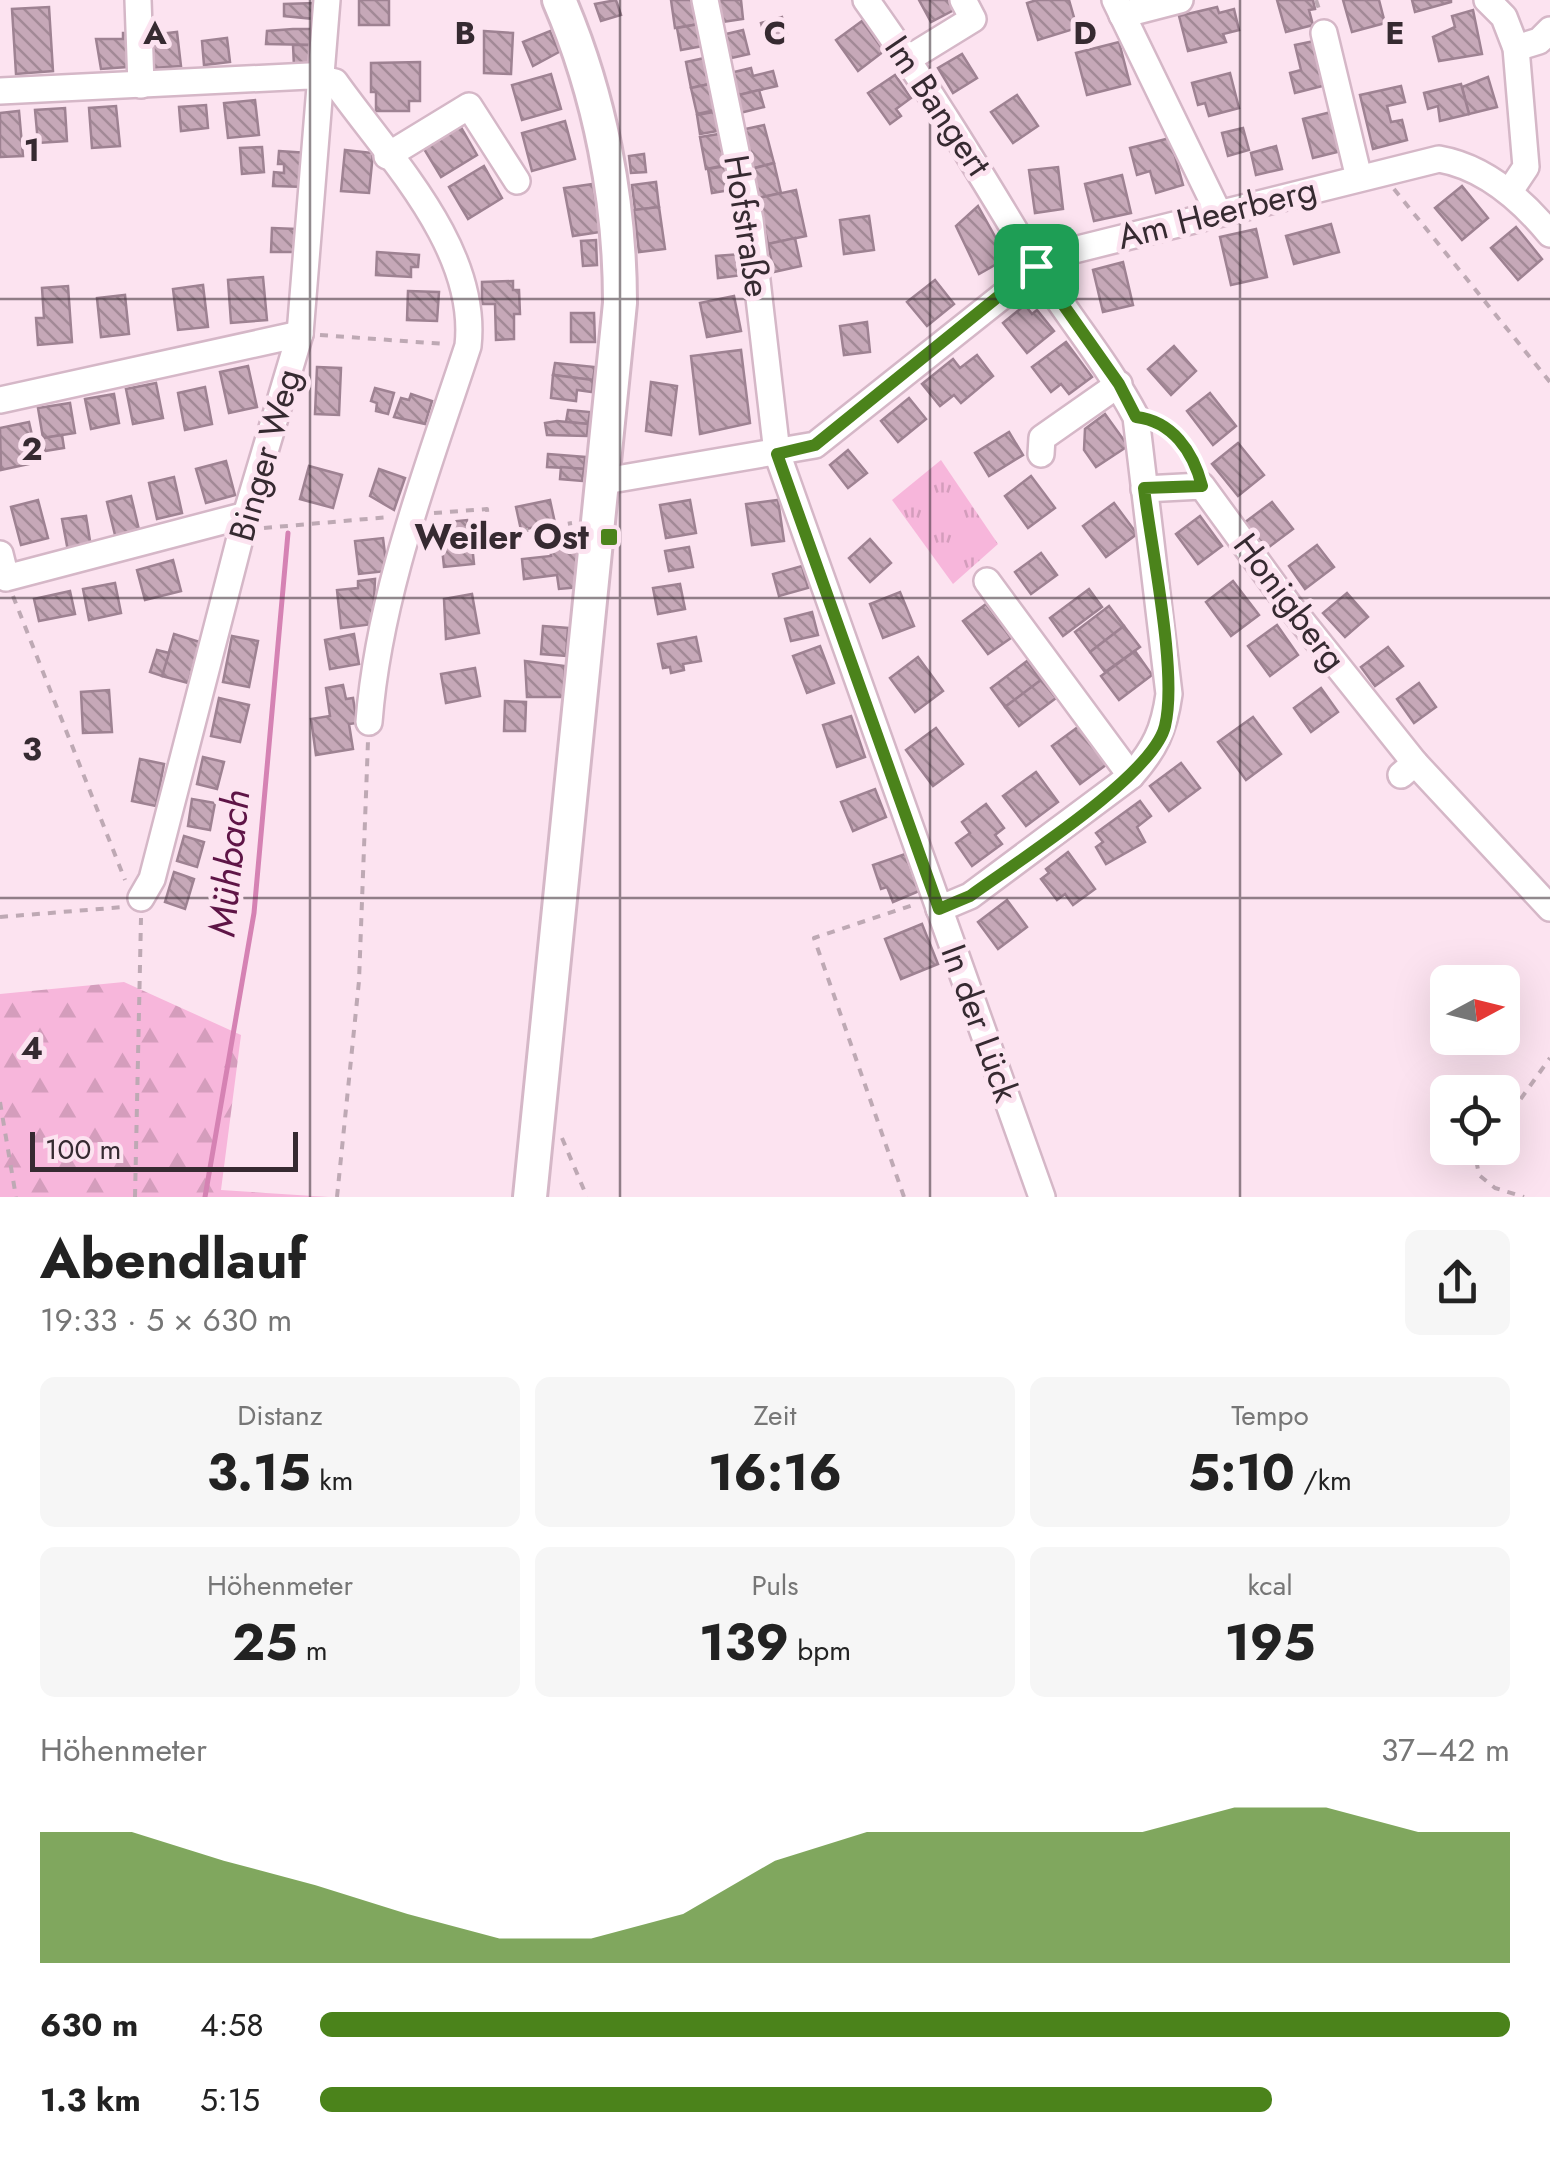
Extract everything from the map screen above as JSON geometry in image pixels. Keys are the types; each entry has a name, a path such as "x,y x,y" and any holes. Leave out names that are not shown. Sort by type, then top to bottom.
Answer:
{"main road":[{"path":"530,1197 619,332 618,237 594,105 559,0"}],"street":[{"path":"138,0 141,86"},
{"name":"Binger Weg","path":"141,898 152,878 246,515 300,334 327,0"},
{"name":"Hofstraße","path":"705,0 750,220 777,454"},
{"name":"Im Bangert","path":"866,0 996,193 1036,266 1119,384 1136,417"},
{"path":"908,59 973,19 963,0"},
{"path":"1180,0 1118,8 1218,212"},
{"path":"1487,0 1504,17 1516,48 1526,168 1510,192"},
{"path":"1516,48 1539,41 1550,30"},
{"name":"Am Heerberg","path":"1324,32 1359,178"},
{"path":"0,91 309,76 335,82 444,235 462,272 472,317 468,346 410,523 374,666 369,722"},
{"path":"388,156 469,106 518,181"},
{"name":"Am Heerberg","path":"605,481 815,445 1054,254 1439,159 1461,163 1540,210 1550,234"},
{"path":"0,400 300,334"},
{"path":"1041,454 1042,438 1119,384"},
{"path":"937,904 970,896 1131,776 1153,751 1164,729 1169,694 1136,417"},
{"name":"In der Lück","path":"777,454 1042,1197"},
{"path":"1144,488 1202,486"},
{"name":"Honigberg","path":"1202,486 1408,769 1550,908"},
{"path":"3,566 246,515"},
{"path":"987,581 1131,776"}],"path":[{"path":"1388,170 1394,192 1550,382"},
{"path":"300,334 468,346"},
{"path":"1136,417 1158,420 1174,433 1198,468 1202,486"},
{"path":"3,566 124,879 141,898 135,1197"},
{"path":"337,1197 359,981 369,722"},
{"path":"0,917 122,908 141,898"},
{"path":"904,1197 814,938 937,904"},
{"path":"1520,1100 1550,1058"},
{"path":"0,1102 16,1197"},
{"path":"538,1116 548,1118 560,1135 586,1197"},
{"path":"1477,1165 1478,1175 1495,1188 1524,1197"}],"green space":[{"path":"941,460 998,544 953,584 892,500"},
{"path":"124,982 241,1035 221,1190 329,1197 0,1197 0,994"}],"building":[{"path":"359,0 389,0 389,25 359,25"},
{"path":"616,0 621,15 601,21 595,4"},
{"path":"671,0 696,0 699,24 675,28"},
{"path":"719,0 741,0 743,19 722,22"},
{"path":"919,0 950,0 954,10 931,22"},
{"path":"1069,0 1077,28 1038,40 1027,3"},
{"path":"1277,0 1313,0 1315,9 1309,10 1313,25 1286,32"},
{"path":"1343,0 1379,0 1385,23 1352,32"},
{"path":"1412,0 1451,0 1451,2 1415,12"},
{"path":"315,3 315,19 284,16 284,4"},
{"path":"49,7 53,71 16,74 12,9"},
{"path":"1217,7 1219,13 1234,9 1239,30 1223,34 1226,42 1188,51 1179,16"},
{"path":"1473,10 1482,54 1439,61 1433,37 1455,27 1452,16"},
{"path":"782,17 787,35 766,41 761,23"},
{"path":"862,21 884,51 858,71 836,40"},
{"path":"699,24 703,46 681,50 677,28"},
{"path":"315,29 315,45 266,44 267,31"},
{"path":"743,30 749,54 727,59 722,35"},
{"path":"484,31 513,33 511,74 484,73"},
{"path":"550,31 559,52 533,66 523,42"},
{"path":"177,32 181,66 153,68 150,35"},
{"path":"123,33 134,33 127,67 101,69 96,39 123,39"},
{"path":"227,38 230,62 204,65 202,41"},
{"path":"1319,40 1330,84 1295,93 1290,73 1301,70 1295,45"},
{"path":"1119,42 1130,84 1087,95 1076,53"},
{"path":"293,45 315,45 314,66 294,67"},
{"path":"962,54 977,78 953,93 938,68"},
{"path":"709,57 714,83 691,88 686,62"},
{"path":"420,62 420,101 409,101 409,111 376,111 376,92 371,92 371,63"},
{"path":"751,68 753,76 773,71 777,86 735,96 730,73"},
{"path":"1230,73 1239,108 1209,116 1205,103 1198,105 1192,83"},
{"path":"551,74 561,109 522,120 512,85"},
{"path":"895,75 911,98 896,109 901,116 890,124 868,93"},
{"path":"1488,77 1497,107 1469,114 1462,87"},
{"path":"714,83 720,109 697,114 691,88"},
{"path":"1461,84 1469,114 1440,121 1438,106 1428,109 1424,93"},
{"path":"1401,86 1405,102 1387,106 1391,122 1402,120 1407,140 1373,149 1360,95"},
{"path":"759,90 764,107 740,113 735,96"},
{"path":"1017,95 1038,126 1013,143 991,112"},
{"path":"255,100 259,135 228,138 224,103"},
{"path":"206,105 208,128 181,131 179,107"},
{"path":"116,106 120,146 92,148 89,108"},
{"path":"65,108 67,141 38,143 35,110"},
{"path":"19,111 23,156 0,157 0,113"},
{"path":"719,111 723,130 700,134 697,115"},
{"path":"1331,112 1341,151 1313,158 1303,119"},
{"path":"565,121 575,159 532,171 522,133"},
{"path":"458,122 477,155 441,177 421,144"},
{"path":"764,125 774,163 751,169 741,130"},
{"path":"1243,128 1249,150 1228,156 1222,133"},
{"path":"725,133 731,164 706,169 700,137"},
{"path":"1170,138 1183,185 1156,193 1150,171 1137,175 1130,148"},
{"path":"1276,146 1282,169 1256,175 1251,153"},
{"path":"262,147 264,172 242,174 240,148"},
{"path":"345,150 373,153 369,193 341,191"},
{"path":"279,151 308,153 306,187 273,186 274,172 284,173 284,164 278,164"},
{"path":"644,154 646,172 631,173 629,156"},
{"path":"774,163 781,193 758,198 751,169"},
{"path":"732,165 736,189 712,193 708,169"},
{"path":"484,166 502,198 468,219 449,187"},
{"path":"1058,167 1063,209 1035,213 1029,170"},
{"path":"1122,175 1131,213 1094,221 1085,184"},
{"path":"656,182 659,207 635,210 632,185"},
{"path":"593,184 600,232 573,236 564,188"},
{"path":"1462,186 1488,218 1462,240 1435,208"},
{"path":"796,190 806,236 768,244 758,198"},
{"path":"978,206 1007,258 979,274 956,226"},
{"path":"659,207 665,249 639,252 634,210"},
{"path":"869,216 874,250 844,254 840,220"},
{"path":"1331,224 1339,252 1294,264 1286,236"},
{"path":"1516,227 1542,259 1518,280 1491,248"},
{"path":"272,228 296,229 295,252 271,252"},
{"path":"1256,229 1267,277 1231,285 1220,237"},
{"path":"795,238 801,266 774,272 768,244"},
{"path":"596,240 597,265 583,266 581,241"},
{"path":"377,252 419,255 418,267 411,267 411,277 376,275"},
{"path":"741,254 743,275 718,278 716,256"},
{"path":"1123,262 1133,305 1103,312 1093,270"},
{"path":"263,277 267,320 231,323 228,280"},
{"path":"935,280 954,304 927,326 907,302"},
{"path":"513,281 513,290 519,290 520,314 514,314 514,339 496,340 495,304 482,304 482,282"},
{"path":"203,285 208,327 178,330 173,289"},
{"path":"68,286 72,342 38,345 36,318 44,318 42,288"},
{"path":"408,291 439,292 437,321 407,320"},
{"path":"125,295 129,334 101,337 97,298"},
{"path":"734,296 741,331 707,337 700,303"},
{"path":"1025,305 1032,314 1037,310 1054,331 1027,353 1003,323"},
{"path":"571,313 594,313 595,342 571,342"},
{"path":"867,322 870,352 844,355 840,326"},
{"path":"1066,342 1092,377 1069,394 1061,384 1051,392 1032,367"},
{"path":"1174,346 1196,371 1171,395 1148,369"},
{"path":"741,350 750,423 700,434 691,356"},
{"path":"977,355 993,376 961,403 954,395 940,406 922,384 953,359 960,368"},
{"path":"555,363 595,367 593,380 553,375"},
{"path":"248,366 257,407 229,413 220,372"},
{"path":"317,367 341,368 339,415 315,414"},
{"path":"553,375 593,380 592,392 577,390 576,401 551,398"},
{"path":"651,382 677,386 671,435 646,431"},
{"path":"156,383 163,418 133,424 126,389"},
{"path":"205,387 212,424 185,430 178,393"},
{"path":"375,388 394,393 388,414 376,411 377,403 371,401"},
{"path":"1210,393 1236,426 1213,445 1187,411"},
{"path":"114,394 119,423 91,429 85,399"},
{"path":"411,394 432,401 425,424 394,417 401,398 409,400"},
{"path":"909,398 926,419 898,442 881,421"},
{"path":"70,403 75,433 43,438 38,408"},
{"path":"568,410 590,412 588,424 566,422"},
{"path":"1105,414 1128,446 1096,467 1084,450 1085,429"},
{"path":"29,422 38,462 1,470 0,428"},
{"path":"545,423 588,424 587,436 547,435"},
{"path":"1009,432 1023,455 989,476 975,453"},
{"path":"62,435 64,448 45,451 43,438"},
{"path":"1238,443 1264,475 1238,496 1212,464"},
{"path":"848,450 867,473 848,488 830,465"},
{"path":"548,454 585,457 584,469 547,467"},
{"path":"226,461 235,495 206,503 196,469"},
{"path":"309,466 342,475 333,508 300,499"},
{"path":"561,467 584,469 582,481 560,479"},
{"path":"379,469 405,478 394,510 370,496"},
{"path":"1031,476 1055,508 1028,528 1005,496"},
{"path":"174,477 182,513 157,519 149,483"},
{"path":"131,496 140,534 116,539 107,502"},
{"path":"38,500 48,538 21,545 11,507"},
{"path":"550,500 555,523 521,530 516,507"},
{"path":"690,500 696,533 666,538 660,505"},
{"path":"778,500 784,541 752,545 746,504"},
{"path":"1272,502 1293,529 1265,550 1244,523"},
{"path":"1114,503 1137,534 1106,557 1083,526"},
{"path":"86,516 91,547 68,551 62,519"},
{"path":"1200,516 1222,546 1198,564 1176,534"},
{"path":"467,520 468,535 449,537 447,522"},
{"path":"471,535 474,564 444,567 441,538"},
{"path":"383,538 387,571 359,574 355,541"},
{"path":"870,539 891,563 870,582 849,558"},
{"path":"577,545 580,587 559,589 557,575 524,579 522,559 551,556 550,548"},
{"path":"1317,545 1334,567 1305,589 1289,566"},
{"path":"689,547 693,567 669,571 665,551"},
{"path":"1041,553 1057,575 1031,594 1015,572"},
{"path":"173,560 181,591 145,600 137,570"},
{"path":"802,566 808,588 779,596 773,574"},
{"path":"375,579 373,624 341,628 337,590 358,588 358,581"},
{"path":"1233,581 1259,615 1231,636 1206,602"},
{"path":"115,583 121,613 89,620 83,589"},
{"path":"680,584 685,609 658,614 653,588"},
{"path":"1089,589 1102,607 1063,636 1050,618"},
{"path":"70,591 75,614 39,621 34,599"},
{"path":"900,592 914,626 883,638 870,604"},
{"path":"1347,593 1368,617 1345,637 1323,613"},
{"path":"472,594 479,633 446,639 444,599"},
{"path":"986,604 1011,638 988,654 963,621"},
{"path":"1109,606 1124,626 1090,652 1075,632"},
{"path":"812,612 818,635 791,641 785,619"},
{"path":"1277,625 1298,655 1270,676 1248,646"},
{"path":"543,626 568,628 566,656 541,654"},
{"path":"1124,626 1140,647 1105,672 1090,652"},
{"path":"174,634 200,642 188,683 162,676"},
{"path":"354,634 359,664 330,669 325,640"},
{"path":"232,636 258,641 249,687 223,682"},
{"path":"696,637 701,661 683,664 684,670 671,673 670,667 663,668 658,644"},
{"path":"820,646 834,683 807,693 793,656"},
{"path":"1388,647 1403,666 1375,686 1361,667"},
{"path":"157,650 169,653 162,676 150,672"},
{"path":"1135,651 1152,675 1119,700 1101,676"},
{"path":"918,657 943,691 915,712 890,678"},
{"path":"525,661 565,666 563,697 527,697"},
{"path":"1027,661 1041,680 1005,707 991,688"},
{"path":"475,668 480,696 446,703 441,674"},
{"path":"1041,680 1056,698 1019,726 1005,707"},
{"path":"1419,683 1436,707 1414,723 1397,699"},
{"path":"343,685 346,699 353,698 357,723 349,724 353,749 316,755 311,719 330,716 326,688"},
{"path":"1321,688 1338,712 1311,732 1294,708"},
{"path":"109,690 112,732 83,733 81,692"},
{"path":"219,698 249,705 240,742 211,736"},
{"path":"505,701 526,702 525,731 504,731"},
{"path":"851,716 865,757 837,767 823,725"},
{"path":"1253,717 1281,754 1246,780 1218,742"},
{"path":"1082,724 1110,762 1080,784 1052,746"},
{"path":"936,728 963,764 933,786 906,750"},
{"path":"203,757 224,762 217,789 197,784"},
{"path":"140,759 164,764 156,806 132,801"},
{"path":"1181,763 1200,788 1169,811 1150,786"},
{"path":"1036,772 1058,802 1026,826 1003,796"},
{"path":"875,789 886,817 853,831 841,802"},
{"path":"192,799 215,803 210,830 188,826"},
{"path":"1140,801 1151,816 1137,827 1145,842 1106,864 1096,847 1103,842 1096,833"},
{"path":"986,804 1004,828 995,835 1002,844 972,866 956,843 970,833 962,822"},
{"path":"184,836 204,842 197,867 177,861"},
{"path":"1068,852 1095,889 1073,905 1065,894 1057,900 1041,879 1049,873 1046,869"},
{"path":"905,854 919,891 893,902 887,887 881,889 873,865"},
{"path":"174,872 194,879 185,909 165,902"},
{"path":"1007,900 1027,927 998,949 978,922"},
{"path":"922,924 938,964 901,979 885,939"}],"waterway":[{"name":"Mühbach","path":"205,1197 254,913 288,533"}],"place":[{"name":"Weiler Ost","path":"609,537"}],"route":[{"path":"1036,266 1119,384 1136,417 1158,420 1174,433 1198,468 1202,486 1144,488 1169,694 1164,729 1153,751 1131,776 970,896 939,909 777,454 815,445 1036,266"}]}
